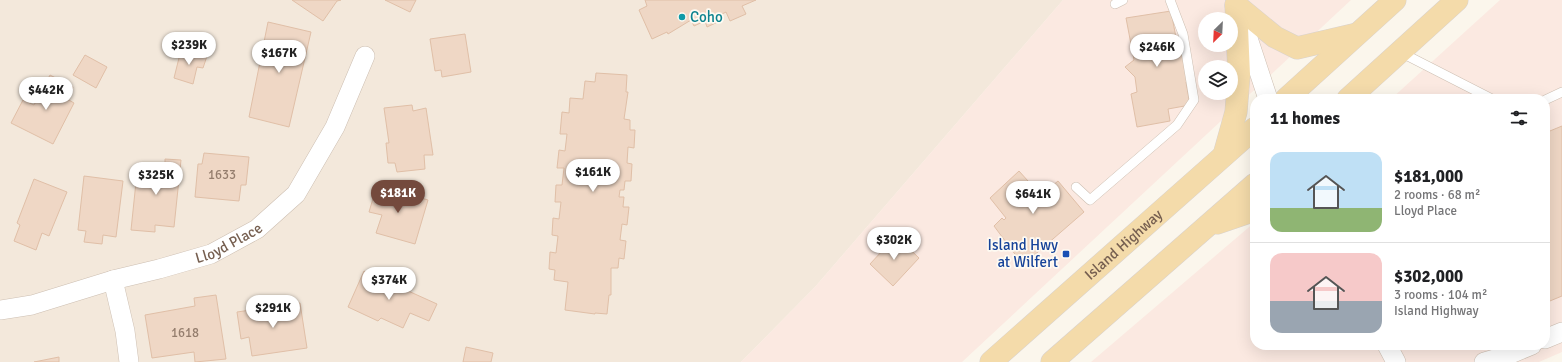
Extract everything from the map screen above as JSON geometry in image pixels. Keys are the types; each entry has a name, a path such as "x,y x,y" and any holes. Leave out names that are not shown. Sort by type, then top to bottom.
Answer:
{"main road":[{"path":"1292,94 1395,0"},
{"path":"1362,92 1400,52 1456,0"},
{"path":"1236,2 1275,37 1297,48 1358,34"},
{"path":"1224,155 1236,112 1239,75 1236,2"},
{"name":"Island Highway","path":"991,362 1250,132"},
{"path":"1052,362 1250,188"},
{"path":"1207,227 1250,212"}],"street":[{"path":"1236,2 1266,94"},
{"name":"Lloyd Place","path":"0,310 32,305 113,280 211,254 257,229 296,194 335,127 365,56"},
{"path":"113,280 126,331 129,362"},
{"path":"1550,338 1562,332"},
{"path":"1390,350 1396,362"},
{"path":"1484,362 1520,350"}],"lane":[{"path":"1076,187 1090,200 1177,125 1194,100 1183,34 1170,0"},
{"path":"1400,52 1482,94"},
{"path":"1550,98 1562,92"}],"shaded area":[{"path":"0,0 1063,0 815,287 741,362 0,362"},
{"path":"1063,0 1351,0 962,362 741,362 815,287"},
{"path":"1500,0 1562,0 1562,352 1539,362 1091,362 1250,226 1250,350 1550,350 1550,94 1397,94"}],"building":[{"path":"292,0 341,0 337,1 323,21"},
{"path":"385,0 416,0 410,12"},
{"name":"Coho","path":"645,0 756,0 742,6 746,14 730,21 726,12 720,15 722,20 707,27 705,21 694,26 691,20 668,34 667,32 652,39 639,10 647,6"},
{"path":"1171,11 1177,43 1183,42 1190,81 1186,82 1190,105 1168,109 1170,121 1137,127 1131,94 1137,92 1135,77 1125,67 1134,60 1126,18"},
{"path":"268,22 311,32 289,127 249,117"},
{"path":"465,34 471,72 442,77 441,70 435,71 430,39"},
{"path":"181,50 207,56 203,68 197,67 193,84 174,78"},
{"path":"85,55 107,67 96,88 73,75"},
{"path":"596,73 627,75 626,92 628,92 624,119 630,120 630,130 635,130 634,148 628,147 627,163 632,164 631,181 625,181 624,190 620,190 619,197 624,197 623,207 629,207 627,225 622,224 620,240 626,241 624,259 619,258 618,268 611,268 611,295 609,295 607,314 565,310 568,282 554,280 555,270 549,269 550,252 556,253 558,236 552,235 553,218 559,219 561,202 555,202 556,185 562,185 564,168 557,168 559,150 565,151 567,134 560,134 562,112 569,113 570,98 583,99 585,81 595,82"},
{"path":"50,75 73,87 67,99 74,103 53,144 11,123 23,100 34,105"},
{"path":"412,105 413,111 426,108 433,155 424,155 425,169 397,172 395,163 388,163 386,143 389,143 384,108"},
{"path":"1562,126 1562,296 1550,301 1550,131"},
{"path":"204,153 249,157 246,185 241,185 239,201 195,197 198,164 202,164"},
{"path":"165,159 181,160 174,227 155,225 155,232 131,230 138,163 165,165"},
{"path":"1019,171 1037,191 1045,192 1058,181 1084,212 1023,265 994,226 1002,218 1004,220 1006,218 990,198"},
{"path":"84,176 123,181 116,237 103,235 102,244 84,242 86,231 78,230"},
{"path":"34,179 67,192 49,236 42,233 36,250 14,241 20,225 17,223"},
{"path":"377,185 428,200 415,244 376,233 382,215 369,212"},
{"path":"896,236 919,258 893,286 870,264"},
{"path":"364,271 437,304 429,321 410,313 403,328 381,318 378,321 348,307"},
{"path":"216,295 226,359 195,362 194,352 152,358 145,315 195,306 194,298"},
{"path":"300,303 307,348 252,356 249,337 241,339 237,312"},
{"path":"466,347 493,353 491,362 463,362"},
{"path":"59,357 59,362 34,362"}],"place":[{"name":"Coho","path":"682,17"},
{"name":"Island Hwy at Wilfert","path":"1066,254"}]}
